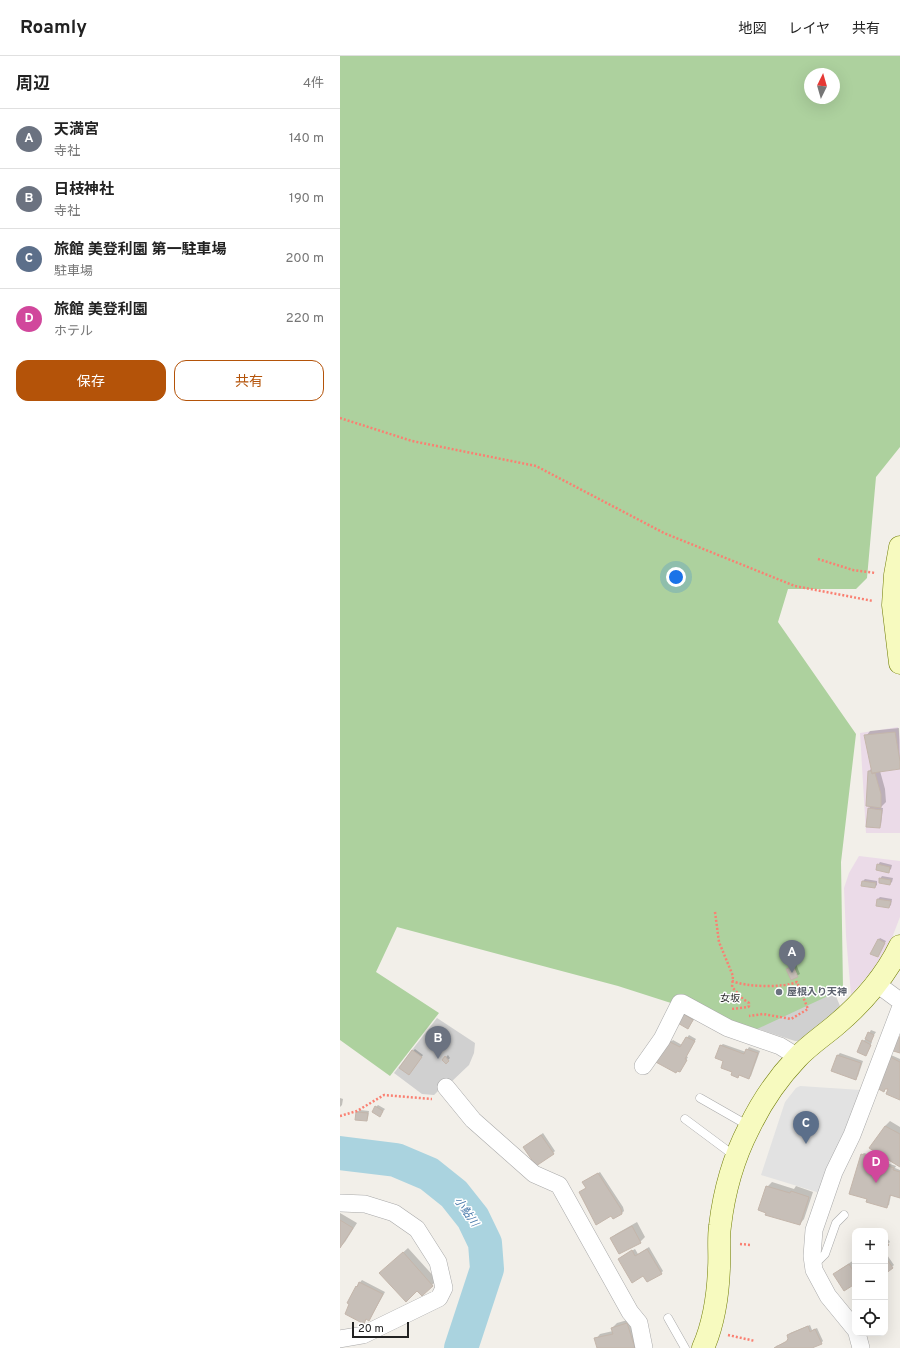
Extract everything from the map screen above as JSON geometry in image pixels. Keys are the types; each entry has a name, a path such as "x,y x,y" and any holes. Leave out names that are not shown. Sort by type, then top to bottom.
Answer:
{"street":[{"path":"900,547 895,575 893,605 900,663"},
{"path":"706,1339 713,1317 717,1293 720,1227 725,1194 737,1154 750,1127 763,1102 786,1070 798,1057 858,1005 877,984 900,946"},
{"path":"877,984 900,1001"},
{"path":"643,1066 662,1039 680,1003 688,1005 728,1028 780,1046 798,1057"},
{"path":"852,1325 828,1296 814,1270 812,1261 814,1230 834,1172 852,1135 900,1009"},
{"path":"451,1093 473,1120 534,1174 559,1185 630,1312 639,1323 644,1348"},
{"path":"340,1203 365,1204 394,1213 417,1229 438,1262 444,1288 439,1298 363,1335 340,1339"},
{"path":"858,1336 861,1348"}],"lane":[{"path":"700,1098 750,1127"},
{"path":"685,1119 728,1151 737,1154"},
{"path":"812,1261 819,1260 825,1254 836,1223 844,1215"},
{"path":"668,1318 685,1348"}],"path":[{"path":"340,418 412,441 536,466 664,533 795,586 893,605"},
{"path":"818,559 853,570"},
{"path":"715,912 719,942 734,976 732,981 738,984 755,986 791,985 797,982 808,1009 791,1019 763,1014 727,1019 722,1025"},
{"name":"女坂","path":"730,1009 749,1006 749,1003 732,987 732,981"},
{"path":"340,1116 357,1111 384,1095 450,1100 451,1093"},
{"path":"706,1339 755,1341"}],"shaded area":[{"path":"898,727 900,740 900,833 866,833 860,733"},
{"path":"859,856 900,861 900,917 890,943 874,968 851,995 844,888 849,873"},
{"path":"831,984 840,1006 798,1041 722,1017"},
{"path":"437,1018 475,1043 474,1053 469,1065 449,1084 446,1083 434,1095 422,1094 394,1073"},
{"path":"800,1086 861,1090 862,1092 820,1193 761,1175 785,1102 796,1088"}],"green space":[{"path":"340,56 900,56 900,447 876,477 867,578 856,589 788,589 778,622 856,734 841,862 843,989 755,1030 618,986 397,927 376,972 439,1013 390,1076 340,1040"}],"building":[{"path":"895,732 900,769 872,773 864,735"},
{"path":"868,771 871,771 872,774 875,773 881,794 881,808 866,806"},
{"path":"868,808 882,810 880,828 866,827"},
{"path":"877,864 890,867 889,873 876,870"},
{"path":"879,878 891,880 890,885 879,883"},
{"path":"862,881 876,883 875,888 861,886"},
{"path":"877,899 891,901 889,908 876,906"},
{"path":"878,939 885,943 878,957 870,954"},
{"path":"793,966 798,977 791,980 786,969"},
{"path":"682,1013 693,1020 688,1029 676,1022"},
{"path":"868,1032 874,1035 871,1042 865,1039"},
{"path":"894,1035 900,1037 900,1053 890,1050"},
{"path":"686,1037 695,1041 680,1072 677,1071 676,1073 652,1060 670,1042 680,1047"},
{"path":"862,1040 871,1045 866,1056 857,1052"},
{"path":"720,1045 744,1054 746,1049 758,1053 749,1079 739,1075 738,1078 731,1075 732,1072 721,1068 723,1061 715,1058"},
{"path":"412,1050 422,1057 409,1075 399,1068"},
{"path":"837,1055 861,1063 856,1080 831,1071"},
{"path":"445,1056 449,1061 446,1064 442,1060"},
{"path":"888,1056 900,1062 900,1100 886,1094 888,1089 885,1089 884,1092 873,1086"},
{"path":"375,1106 383,1111 380,1117 372,1112"},
{"path":"356,1112 368,1113 367,1121 355,1120"},
{"path":"885,1126 900,1134 900,1167 869,1148"},
{"path":"541,1135 554,1154 536,1166 523,1147"},
{"path":"861,1154 887,1162 885,1165 900,1172 900,1198 890,1195 887,1208 866,1202 867,1199 849,1194"},
{"path":"598,1173 621,1209 622,1214 613,1219 611,1216 596,1225 579,1192 586,1188 582,1182"},
{"path":"766,1186 790,1193 791,1191 809,1197 800,1225 765,1215 766,1213 758,1210"},
{"path":"340,1220 353,1228 340,1248"},
{"path":"632,1226 641,1243 619,1254 610,1238"},
{"path":"647,1249 662,1274 647,1282 643,1276 632,1283 618,1259 632,1250 635,1256"},
{"path":"403,1252 433,1286 422,1296 417,1291 406,1302 379,1273"},
{"path":"888,1261 893,1268 888,1272"},
{"path":"849,1264 852,1269 852,1286 844,1291 833,1274"},
{"path":"359,1282 383,1294 369,1321 366,1319 364,1324 345,1314 349,1304 347,1303"},
{"path":"627,1323 635,1348 597,1348 594,1338 613,1334 611,1328"},
{"path":"808,1326 810,1332 815,1329 822,1344 812,1348 774,1348 787,1341 787,1335"}],"waterway":[{"name":"小鮎川","path":"340,1153 396,1160 429,1174 454,1194 473,1218 485,1243 487,1269 461,1348"}],"place":[{"name":"天満宮","path":"792,973"},
{"name":"屋根入り天神","path":"779,992"},
{"name":"日枝神社","path":"438,1059"},
{"name":"旅館 美登利園 第一駐車場","path":"806,1144"},
{"name":"旅館 美登利園","path":"876,1183"}]}
